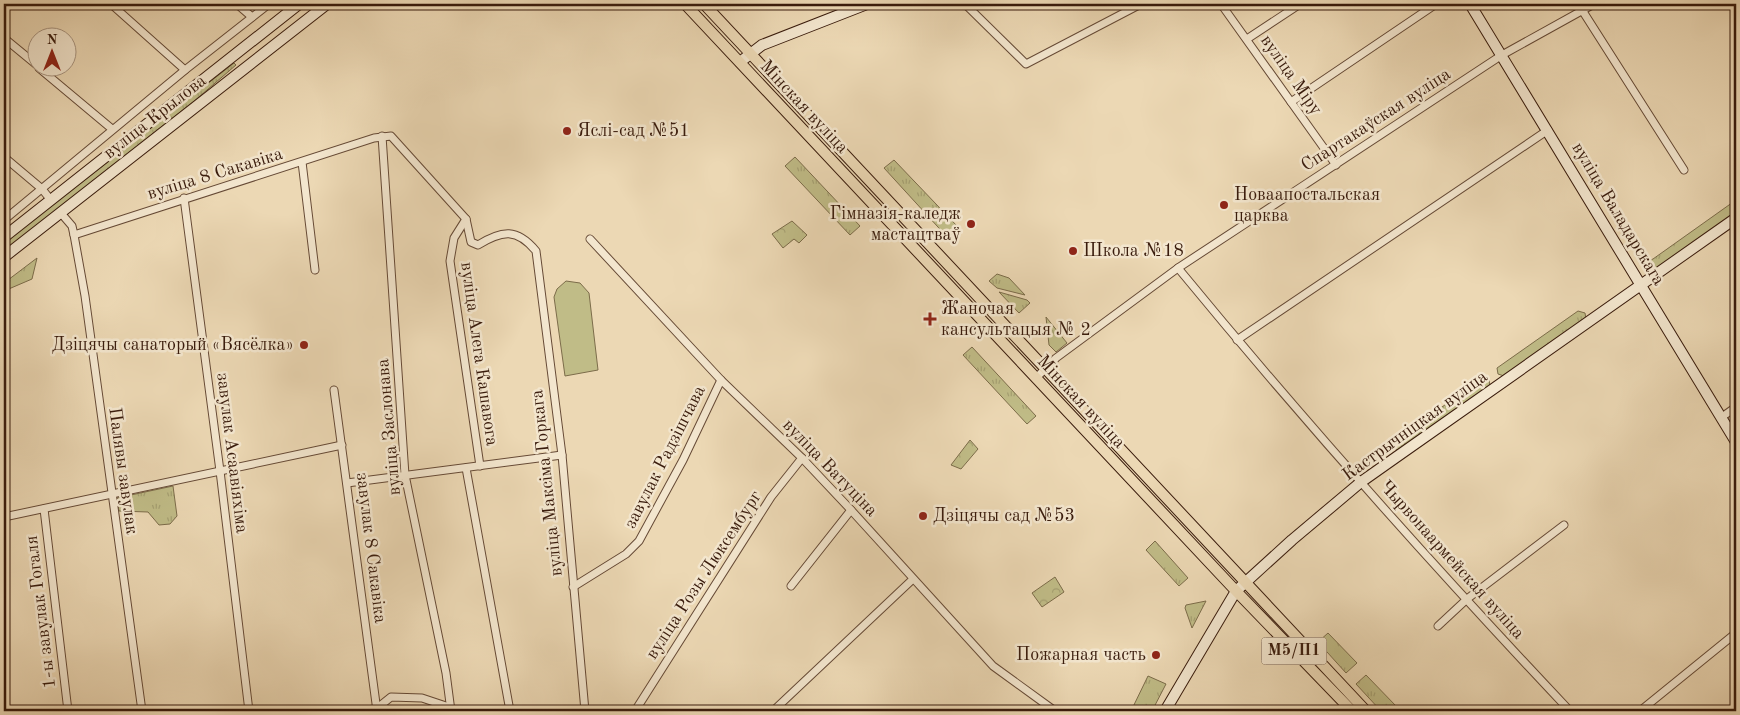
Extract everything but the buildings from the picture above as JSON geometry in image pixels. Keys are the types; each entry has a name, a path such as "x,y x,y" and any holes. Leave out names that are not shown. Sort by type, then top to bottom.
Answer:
{"main road":[{"name":"вуліца Крылова","path":"4,237 299,4"},
{"name":"вуліца Крылова","path":"4,257 327,4"},
{"name":"Мінская вуліца","path":"685,4 1236,591 1352,711"},
{"name":"Мінская вуліца","path":"704,4 1366,711"},
{"path":"740,62 762,45 867,4"},
{"name":"вуліца Валадарскага","path":"1470,4 1642,283 1736,442"},
{"path":"236,54 246,67"},
{"name":"Кастрычніцкая вуліца","path":"1165,711 1236,591 1244,582 1361,482 1736,218"}],"street":[{"path":"111,4 185,70"},
{"path":"237,4 252,17"},
{"path":"4,220 112,129 269,4"},
{"path":"965,4 1026,64 1141,4"},
{"name":"вуліца Міру","path":"1221,4 1336,164"},
{"path":"1247,39 1300,4"},
{"path":"1291,102 1436,4"},
{"name":"Спартакаўская вуліца","path":"1036,378 1056,358 1178,268 1502,55 1594,4"},
{"path":"1582,10 1684,170"},
{"path":"4,38 28,58"},
{"path":"51,78 112,129"},
{"path":"1237,340 1548,130"},
{"name":"вуліца 8 Сакавіка","path":"74,235 184,198 382,136 391,136 466,219"},
{"name":"вуліца Заслонава","path":"382,136 405,475 446,673 450,709"},
{"path":"4,157 42,189 50,199"},
{"path":"302,162 315,270"},
{"name":"завулак Асаавіяхіма","path":"184,198 249,711"},
{"path":"60,212 72,226 74,235"},
{"name":"вуліца Максіма Горкага","path":"466,219 471,242 478,245 493,237 508,233 519,235 528,241 536,252 562,455 585,711"},
{"name":"вуліца Алега Кашавога","path":"466,219 454,238 450,262 480,466"},
{"name":"Палявы завулак","path":"74,235 85,296 142,711"},
{"name":"завулак Радзішчава","path":"573,587 626,554 639,541 683,460 721,380 590,239"},
{"name":"Чырвонаармейская вуліца","path":"1178,268 1237,340 1361,482 1570,711"},
{"name":"вуліца Ватуціна","path":"721,380 802,458 993,666 1055,711"},
{"name":"завулак 8 Сакавіка","path":"334,390 377,710"},
{"path":"1722,416 1736,407"},
{"path":"4,518 342,446"},
{"path":"347,483 562,455"},
{"name":"вуліца Розы Люксембург","path":"634,711 771,497 802,458"},
{"name":"вуліца Алега Кашавога","path":"466,468 510,711"},
{"name":"1-ы завулак Гогаля","path":"44,509 68,711"},
{"path":"791,586 851,510"},
{"path":"1438,626 1467,599 1564,525"},
{"path":"773,711 913,580"},
{"path":"1640,711 1736,633"},
{"path":"352,711 377,710 391,697 422,698 450,709"}],"green space":[{"path":"234,63 236,65 193,102 4,251 4,243"},
{"path":"795,157 860,226 850,235 785,166"},
{"path":"894,160 957,226 957,230 948,238 884,168"},
{"path":"1736,200 1736,213 1650,274 1642,264 1653,259"},
{"path":"792,221 807,235 799,243 794,239 783,248 772,234"},
{"path":"37,258 32,279 4,291 4,283"},
{"path":"997,274 1009,278 1025,295 997,288 989,281"},
{"path":"566,281 580,283 589,293 598,370 565,376 554,297 557,289"},
{"path":"999,292 1027,300 1030,303 1019,313"},
{"path":"1578,311 1585,313 1586,319 1504,376 1498,374 1497,368"},
{"path":"1046,317 1067,343 1056,352 1049,345"},
{"path":"972,347 1036,416 1027,424 963,355"},
{"path":"1483,379 1489,380 1490,386 1399,450 1393,448 1392,441"},
{"path":"970,440 978,449 961,469 951,465"},
{"path":"173,486 177,516 170,524 159,525 148,512 119,511 117,498"},
{"path":"1155,541 1188,578 1179,586 1146,550"},
{"path":"1055,577 1064,592 1042,607 1032,593"},
{"path":"1206,601 1192,628 1185,608 1186,605"},
{"path":"1328,633 1357,663 1346,673 1318,642"},
{"path":"1366,675 1396,706 1390,711 1381,711 1356,684"},
{"path":"1148,676 1166,684 1152,711 1131,711"}],"place":[{"name":"Яслі-сад №51","path":"567,131"},
{"name":"Новаапостальская царква","path":"1224,205"},
{"name":"Гімназія-каледж мастацтваў","path":"971,224"},
{"name":"Школа №18","path":"1073,251"},
{"name":"Жаночая кансультацыя № 2","path":"930,319"},
{"name":"Дзіцячы санаторый «Вясёлка»","path":"304,345"},
{"name":"Дзіцячы сад №53","path":"923,516"},
{"name":"Пожарная часть","path":"1156,655"}]}
